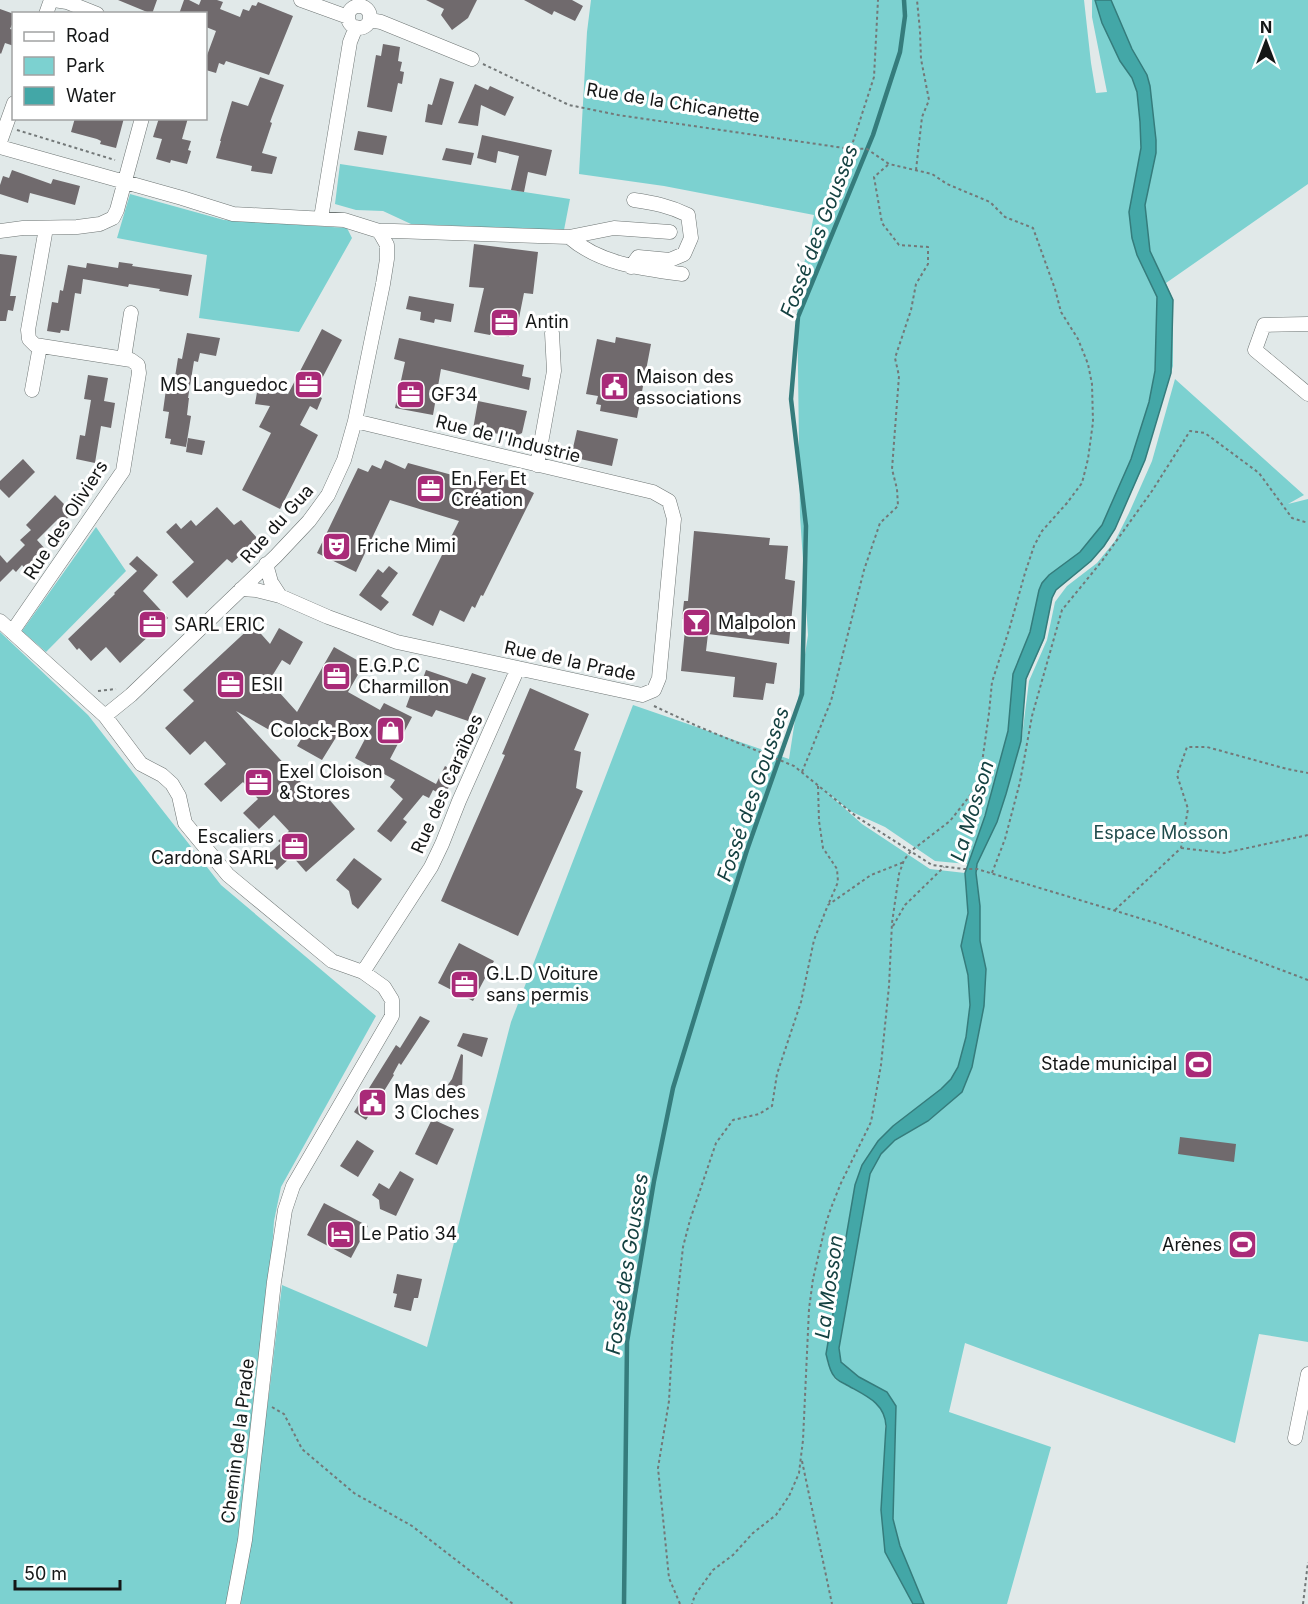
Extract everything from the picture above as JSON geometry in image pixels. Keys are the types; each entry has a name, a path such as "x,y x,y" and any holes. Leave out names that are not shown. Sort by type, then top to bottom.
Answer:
{"street":[{"path":"52,0 92,12"},
{"path":"300,0 352,22 359,28 366,26 370,20 369,12 361,3 351,10 352,22 350,42 321,218"},
{"path":"370,20 381,22 472,59"},
{"path":"0,142 12,108"},
{"path":"0,231 77,227 100,224 113,218 141,120"},
{"path":"0,147 233,214 344,220 379,231 569,237 614,228 670,232"},
{"path":"631,267 638,257 670,260 684,254 691,238 688,215 657,203 634,200"},
{"path":"46,228 28,339 40,346 124,358 131,313"},
{"name":"Rue du Gua","path":"105,716 131,695 241,589 309,521 328,495 344,460 355,421 387,259 387,245 379,231"},
{"path":"569,237 596,255 631,267 682,274"},
{"path":"1308,324 1264,325 1255,350 1308,394"},
{"path":"537,465 554,371 552,333"},
{"path":"32,390 40,346"},
{"name":"Rue des Oliviers","path":"12,632 123,471 139,373 138,365 124,358"},
{"name":"Rue de l'Industrie","path":"355,421 653,492"},
{"name":"Rue de la Prade","path":"241,589 280,596 328,617 397,642 642,695 654,690 659,678 674,519 669,501 653,492"},
{"path":"266,564 271,582 280,596"},
{"name":"Chemin de la Prade","path":"0,621 105,716 141,764 162,775 172,784 179,796 185,823 228,875 332,961 363,972 384,987 392,1000 392,1016 293,1186 285,1210 274,1282 245,1540 233,1604"},
{"name":"Rue des Caraïbes","path":"363,972 438,852 518,668"},
{"path":"1295,1438 1308,1374"}],"path":[{"path":"851,148 874,77 878,0"},
{"path":"916,170 922,117 929,100 921,59 917,0"},
{"name":"Rue de la Chicanette","path":"472,59 569,105 618,115 844,148 867,149 889,164 932,174 947,184 990,202 1005,217 1033,228 1061,312 1078,339 1088,364 1092,384 1093,422 1083,483 1042,531 1024,573 1010,630 992,682 981,771 972,793 950,821 911,851 899,874 892,929 886,1022 871,1122 831,1208 813,1279 809,1310 801,1458"},
{"path":"5,127 129,164"},
{"path":"802,772 831,701 864,570 880,523 898,506 892,469 899,376 895,358 911,310 916,284 928,264 928,247 899,245 882,223 874,177 889,164"},
{"path":"992,873 1005,839 1020,782 1032,716 1062,609 1102,561 1152,491 1190,431 1205,433 1259,473 1292,518 1308,523"},
{"path":"642,695 654,706 675,716 794,766 857,817 932,865 977,869 1115,910 1160,924 1308,980"},
{"path":"1115,910 1181,848 1188,809 1177,775 1187,747 1207,747 1308,773"},
{"path":"680,1604 669,1578 658,1468 669,1401 672,1346 683,1247 716,1143 733,1120 759,1114 772,1106 777,1074 801,1002 814,940 838,882 837,870 823,848 819,821 818,786"},
{"path":"1181,848 1224,853 1308,835"},
{"path":"828,905 871,875 904,862"},
{"path":"892,929 905,905 945,866"},
{"path":"261,1400 284,1414 302,1449 354,1493 412,1526 513,1604"},
{"path":"692,1604 695,1594 713,1570 733,1555 753,1533 776,1515 789,1496 799,1473 801,1458"},
{"path":"801,1458 832,1604"},
{"path":"1303,1604 1308,1562"}],"green space":[{"name":"Espace Mosson","path":"591,0 1084,0 1096,93 1107,92 1092,17 1092,0 1308,0 1308,184 1166,283 1173,299 1173,366 1141,471 1109,540 1080,571 1055,590 1047,614 1044,640 1026,679 1021,744 1029,681 1047,640 1055,602 1067,586 1097,563 1115,541 1152,461 1175,379 1304,495 1288,504 1308,499 1308,1342 1259,1334 1235,1443 965,1343 949,1412 1051,1447 1007,1604 924,1604 900,1546 893,1519 886,1392 859,1377 841,1362 839,1348 870,1174 881,1154 895,1140 928,1121 962,1092 986,969 980,941 980,906 976,873 967,864 935,861 885,827 850,811 823,789 862,824 930,869 965,873 968,913 961,946 968,975 970,1005 966,1037 958,1067 941,1089 893,1126 878,1141 855,1185 826,1354 835,1379 874,1400 885,1417 885,1552 913,1604 237,1604 269,1394 282,1285 427,1347 511,1022 633,705 789,759 808,635 800,516 797,299 814,215 664,186 579,174"},
{"path":"340,164 570,199 564,230 411,224 383,211 356,210 335,204"},
{"path":"130,194 224,220 347,228 352,238 299,332 199,318 207,255 117,238"},
{"path":"96,527 126,571 46,652 22,631"},
{"path":"0,632 88,715 221,885 376,1016 281,1187 274,1221 270,1280 230,1604 0,1604"}],"water":[{"path":"1095,0 1111,0 1132,49 1147,75 1150,86 1156,153 1145,205 1150,251 1173,300 1171,373 1145,460 1115,529 1091,561 1056,590 1052,598 1044,638 1026,679 1021,741 997,822 977,864 980,941 986,969 984,1006 972,1067 962,1092 928,1121 895,1140 881,1154 870,1174 839,1348 841,1362 859,1377 887,1392 896,1406 893,1519 900,1546 924,1604 913,1604 885,1552 881,1510 885,1418 878,1405 872,1400 836,1379 832,1374 826,1354 855,1185 862,1165 878,1141 893,1126 941,1089 958,1067 966,1037 970,1005 968,975 961,946 968,913 965,873 985,816 1008,731 1013,674 1030,632 1039,590 1049,575 1080,552 1102,525 1131,459 1149,402 1155,371 1157,297 1137,255 1132,238 1129,212 1141,148 1137,92 1132,78 1120,61 1102,23"}],"building":[{"path":"118,0 157,0 153,12 147,12"},
{"path":"184,0 199,5 201,0 217,0 223,2 220,9 240,17 243,9 249,11 252,5 256,6 258,2 293,16 269,75 226,61 224,65 219,63 216,73 207,70 207,55 216,31 207,27 207,12 180,12"},
{"path":"426,0 477,0 468,18 452,30 441,15 444,9"},
{"path":"524,0 572,0 583,6 575,21 554,11 552,15"},
{"path":"0,9 12,13 10,29 12,30 12,45 5,43 0,53"},
{"path":"383,44 400,47 398,61 402,62 400,71 404,72 402,84 398,83 392,112 367,107 376,55 381,56"},
{"path":"260,77 284,85 270,122 272,123 262,153 277,157 272,174 251,171 252,166 216,158 232,101 248,106"},
{"path":"440,78 454,82 442,125 425,122 428,104 432,105"},
{"path":"475,84 488,90 490,86 514,97 505,116 481,105 478,126 458,123"},
{"path":"74,120 123,120 116,148 100,144 101,141 97,139 71,132"},
{"path":"158,120 187,120 182,139 191,141 187,164 156,159 162,139 153,137"},
{"path":"358,131 387,136 383,155 354,150"},
{"path":"482,135 552,150 546,176 528,172 524,192 511,190 519,156 498,151 496,163 477,158"},
{"path":"446,148 474,153 471,165 442,160"},
{"path":"12,170 51,184 53,179 80,186 75,205 30,193 28,203 0,194 3,176 9,178"},
{"path":"474,244 538,252 533,294 524,293 517,328 511,327 509,337 474,332 484,288 469,287"},
{"path":"0,254 17,256 10,296 16,296 13,311 8,310 6,321 0,321"},
{"path":"119,262 192,275 188,296 159,291 160,289 129,284 128,287 83,279 81,294 75,293 69,331 61,330 60,333 47,331 52,302 58,303 68,265 86,268 87,263 118,268"},
{"path":"409,296 454,304 451,322 435,319 434,323 420,320 421,312 406,309"},
{"path":"322,329 342,340 314,394 322,398 317,410 310,406 300,425 318,435 280,509 242,490 271,433 259,427 270,406 255,404 257,392 269,393 270,391 288,394"},
{"path":"187,333 220,338 216,356 200,353 198,362 194,361 188,398 187,415 191,416 186,447 170,444 171,439 165,438 169,412 163,411 167,382 174,383 178,358 182,359"},
{"path":"616,337 651,344 637,418 600,411 601,405 596,404 598,396 586,394 597,339 615,343"},
{"path":"399,338 524,365 522,376 531,378 529,390 441,369 433,415 395,408 405,362 394,359"},
{"path":"88,375 108,378 104,401 115,403 111,428 101,426 95,463 76,459 80,435 85,436 91,400 84,399"},
{"path":"478,401 527,411 522,433 514,437 473,429"},
{"path":"577,430 618,439 612,466 571,457"},
{"path":"188,438 205,441 202,455 186,452"},
{"path":"23,459 35,472 9,498 0,489 0,481"},
{"path":"385,460 405,469 408,463 478,482 485,469 534,493 483,596 481,595 475,608 472,606 464,622 440,610 433,626 412,615 459,521 390,500 356,572 317,553 358,468 368,472 372,465 381,469"},
{"path":"55,495 71,515 62,523 58,519 37,540 48,552 28,572 22,565 16,572 13,569 0,582 0,555 7,563 25,545 20,540 31,530 26,525"},
{"path":"217,507 234,525 241,520 258,539 232,563 227,559 187,598 172,582 194,562 166,532 176,523 181,529 191,520 196,526"},
{"path":"694,531 770,538 769,545 788,546 785,579 795,581 789,644 708,634 706,651 777,663 774,684 766,683 763,700 733,697 735,677 681,671 686,619 682,619 684,601 688,601"},
{"path":"137,556 158,575 143,591 168,618 120,663 106,647 91,661 68,639 137,571 129,564"},
{"path":"389,566 398,573 381,596 389,602 381,611 359,595 378,569 383,573"},
{"path":"253,625 270,644 279,628 303,642 290,665 282,660 269,681 297,712 334,647 364,664 348,692 380,710 384,703 412,717 390,759 436,784 445,766 455,772 445,796 433,790 429,798 423,795 403,819 407,822 391,842 377,831 403,799 390,787 395,780 355,758 365,739 343,726 322,760 297,746 305,733 280,720 273,732 236,711 320,803 327,797 355,829 306,872 292,856 277,870 265,857 281,843 278,841 289,831 274,815 259,829 243,813 258,799 243,782 221,802 204,784 226,764 205,741 190,755 165,728 194,701 183,690"},
{"path":"426,670 467,684 472,673 486,678 468,721 436,710 432,717 406,707 413,688 419,690"},
{"path":"530,688 589,714 574,750 581,752 576,788 583,791 518,936 441,901 505,755 502,754"},
{"path":"354,858 382,879 358,909 352,904 349,891 336,880"},
{"path":"459,943 494,961 473,1001 438,983"},
{"path":"420,1016 430,1021 401,1065 399,1063 366,1120 354,1112 396,1045 400,1048"},
{"path":"463,1033 488,1038 482,1057 457,1046"},
{"path":"461,1054 463,1055 462,1093 447,1086"},
{"path":"432,1119 454,1129 437,1165 415,1154"},
{"path":"1180,1137 1236,1144 1234,1162 1178,1154"},
{"path":"357,1140 374,1151 358,1177 340,1166"},
{"path":"400,1171 414,1179 396,1216 380,1209 379,1200 372,1195 379,1183 389,1189"},
{"path":"324,1203 368,1226 351,1258 307,1235"},
{"path":"397,1274 422,1279 418,1298 414,1298 411,1311 394,1307 397,1294 393,1293"}],"waterway":[{"name":"Fossé des Gousses","path":"624,1604 627,1342 654,1181 673,1088 747,850 802,694 806,526 791,399 798,317 873,135 900,52 905,16 904,0"}],"place":[{"name":"Antin","path":"504,322"},
{"name":"MS Languedoc","path":"309,385"},
{"name":"Maison des associations","path":"615,387"},
{"name":"GF34","path":"410,395"},
{"name":"En Fer Et Création","path":"430,489"},
{"name":"Friche Mimi","path":"336,546"},
{"name":"Malpolon","path":"697,623"},
{"name":"SARL ERIC","path":"153,625"},
{"name":"E.G.P.C Charmillon","path":"337,676"},
{"name":"ESII","path":"230,685"},
{"name":"Colock-Box","path":"390,731"},
{"name":"Exel Cloison & Stores","path":"258,782"},
{"name":"Escaliers Cardona SARL","path":"295,847"},
{"name":"G.L.D Voiture sans permis","path":"465,984"},
{"name":"Stade municipal","path":"1198,1064"},
{"name":"Mas des 3 Cloches","path":"373,1102"},
{"name":"Le Patio 34","path":"340,1234"},
{"name":"Arènes","path":"1243,1245"}],"water label":[{"name":"La Mosson","path":"972,811"},
{"name":"La Mosson","path":"829,1287"}]}
